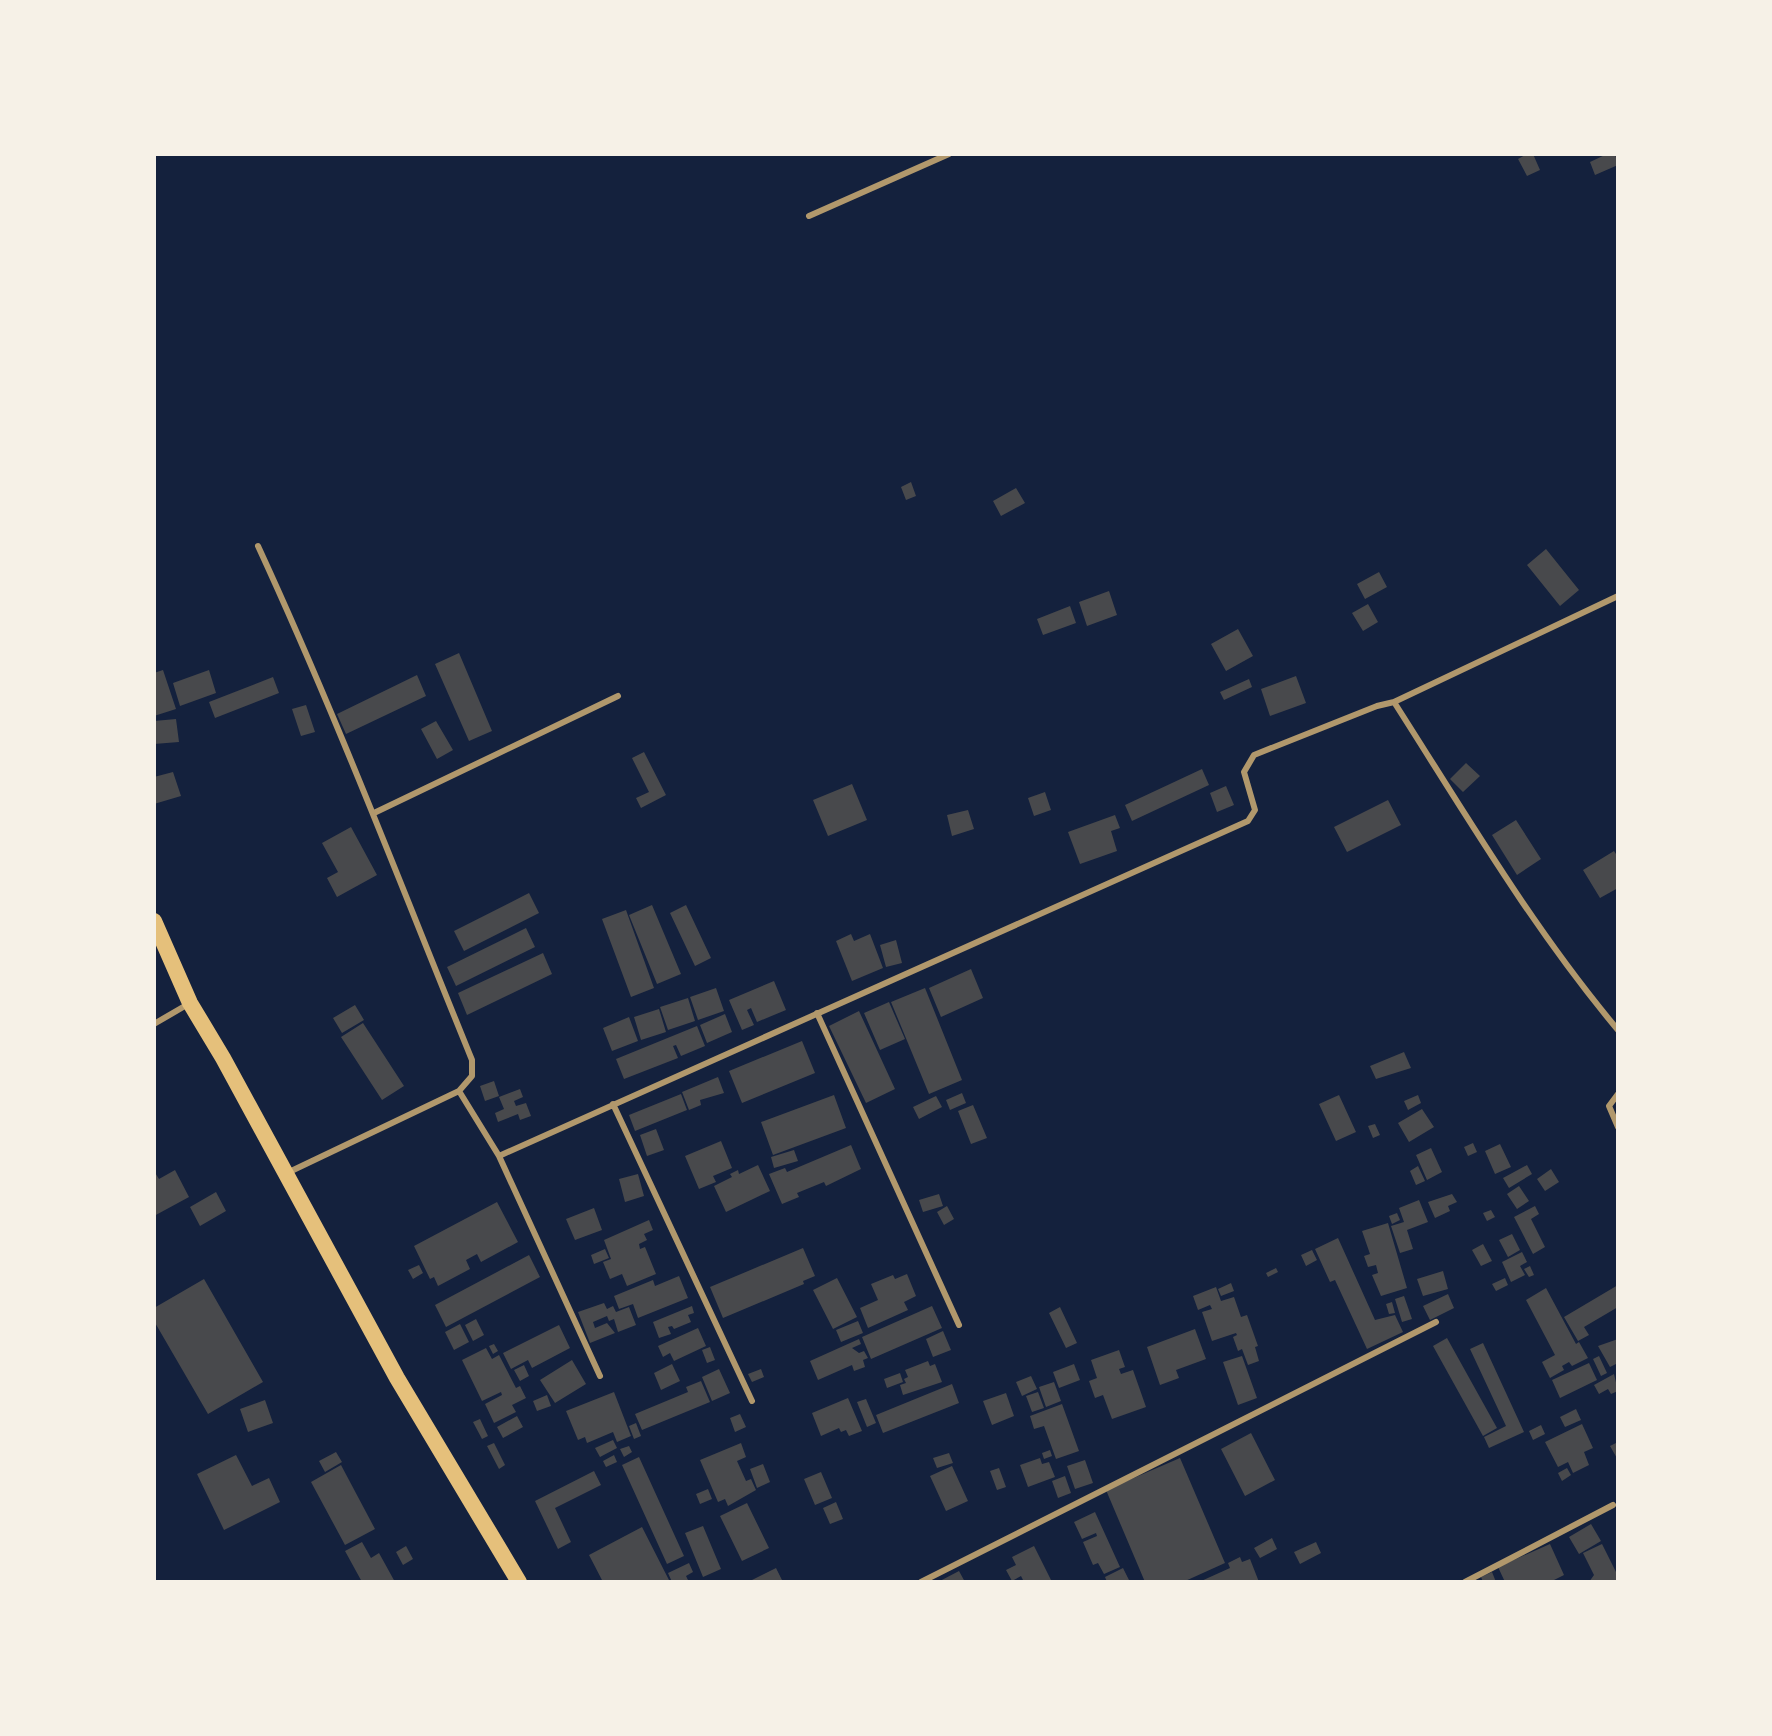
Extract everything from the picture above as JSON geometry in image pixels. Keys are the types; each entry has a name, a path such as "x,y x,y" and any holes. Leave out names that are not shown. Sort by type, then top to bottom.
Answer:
{"highway":[{"path":"154,921 190,1003 286,1173 397,1378 519,1581"}],"street":[{"path":"809,216 949,154"},
{"path":"258,546 304,645 375,813 472,1060 472,1076 466,1086 459,1091 286,1173"},
{"path":"499,1156 1248,820 1255,810 1244,772 1254,755 1377,706 1394,702 1617,597"},
{"path":"375,813 618,696"},
{"path":"1394,702 1484,844 1592,1000 1617,1030"},
{"path":"154,1024 190,1003"},
{"path":"817,1013 959,1325"},
{"path":"459,1091 499,1156 600,1376"},
{"path":"1617,1094 1610,1106 1617,1127"},
{"path":"613,1104 752,1401"},
{"path":"921,1581 1436,1322"},
{"path":"1465,1581 1613,1505"}],"building":[{"path":"1527,154 1533,154 1540,170 1527,176 1518,159"},
{"path":"1607,154 1615,154 1618,165 1595,175 1590,162"},
{"path":"911,482 916,496 906,500 901,487"},
{"path":"1016,488 1025,503 1001,516 993,501"},
{"path":"1546,549 1579,590 1560,606 1527,565"},
{"path":"1379,572 1387,587 1365,599 1357,584"},
{"path":"1109,591 1117,615 1087,626 1079,602"},
{"path":"1368,604 1378,622 1363,631 1352,613"},
{"path":"1070,606 1076,623 1043,635 1037,619"},
{"path":"1238,629 1253,656 1226,671 1211,644"},
{"path":"459,653 492,731 469,741 435,664"},
{"path":"163,670 176,709 154,716 154,673"},
{"path":"209,670 216,693 180,706 173,683"},
{"path":"417,675 426,696 346,734 337,714"},
{"path":"1296,676 1306,703 1270,716 1261,689"},
{"path":"273,677 279,693 215,718 209,702"},
{"path":"1249,679 1252,687 1224,700 1220,692"},
{"path":"306,705 315,732 301,736 292,709"},
{"path":"176,719 179,742 154,744 154,721"},
{"path":"436,721 453,750 437,759 421,729"},
{"path":"644,752 666,795 641,808 636,798 649,792 632,758"},
{"path":"1466,763 1480,776 1463,792 1450,779"},
{"path":"1202,769 1209,785 1132,821 1125,805"},
{"path":"173,772 181,796 154,804 154,777"},
{"path":"852,784 867,820 828,836 813,800"},
{"path":"1226,786 1234,805 1217,812 1210,793"},
{"path":"1045,792 1051,810 1034,816 1028,798"},
{"path":"1388,800 1401,825 1347,852 1334,827"},
{"path":"968,810 974,829 952,836 947,815"},
{"path":"1115,815 1120,828 1111,831 1117,851 1080,864 1068,832"},
{"path":"1516,820 1541,859 1517,875 1492,835"},
{"path":"351,827 377,875 337,897 327,878 338,872 322,843"},
{"path":"1614,851 1618,857 1618,888 1600,898 1583,870"},
{"path":"529,893 539,913 464,951 454,931"},
{"path":"652,905 681,974 657,984 629,915"},
{"path":"686,905 711,958 695,966 670,913"},
{"path":"626,910 654,988 631,997 602,919"},
{"path":"526,928 535,947 456,986 447,967"},
{"path":"851,934 854,941 870,934 883,968 852,981 836,941"},
{"path":"896,940 902,963 886,967 880,945"},
{"path":"543,953 552,974 467,1015 458,993"},
{"path":"971,969 983,998 941,1017 929,988"},
{"path":"774,981 786,1010 757,1022 751,1008 747,1010 754,1025 742,1030 729,1000"},
{"path":"716,988 724,1011 698,1020 690,997"},
{"path":"925,988 962,1080 929,1094 891,1002"},
{"path":"688,998 695,1021 668,1030 660,1007"},
{"path":"889,1002 905,1039 880,1050 864,1013"},
{"path":"355,1005 364,1020 342,1033 333,1018"},
{"path":"659,1009 666,1032 641,1040 634,1017"},
{"path":"859,1011 895,1089 866,1103 829,1026"},
{"path":"725,1014 732,1032 707,1043 700,1025"},
{"path":"629,1017 638,1041 612,1051 603,1028"},
{"path":"363,1023 404,1086 382,1100 341,1037"},
{"path":"697,1026 705,1046 681,1056 676,1045 673,1046 678,1058 624,1079 616,1059"},
{"path":"802,1041 815,1073 742,1103 729,1071"},
{"path":"1404,1052 1411,1068 1376,1079 1370,1066"},
{"path":"718,1077 724,1093 700,1100 701,1105 689,1110 682,1092"},
{"path":"494,1081 499,1096 485,1101 480,1086"},
{"path":"520,1089 523,1097 514,1101 516,1106 526,1103 531,1116 520,1120 518,1114 498,1122 495,1113 504,1109 499,1097"},
{"path":"962,1093 966,1103 950,1110 946,1100"},
{"path":"681,1094 687,1110 635,1131 629,1115"},
{"path":"834,1095 846,1128 773,1155 761,1122"},
{"path":"1339,1095 1356,1132 1336,1141 1319,1104"},
{"path":"1418,1095 1421,1103 1408,1110 1404,1101"},
{"path":"936,1096 942,1107 919,1119 913,1107"},
{"path":"973,1105 987,1138 971,1144 958,1111"},
{"path":"1422,1109 1434,1127 1409,1142 1398,1123"},
{"path":"1375,1124 1380,1135 1373,1138 1368,1126"},
{"path":"656,1129 664,1150 647,1156 640,1135"},
{"path":"721,1141 732,1168 713,1176 716,1182 699,1189 685,1156"},
{"path":"1473,1143 1477,1152 1468,1156 1464,1147"},
{"path":"1500,1144 1511,1167 1495,1174 1485,1151"},
{"path":"851,1145 861,1169 826,1186 824,1182 797,1193 799,1197 782,1204 769,1174 785,1168 787,1172"},
{"path":"1431,1148 1442,1172 1427,1180 1416,1155"},
{"path":"794,1150 798,1161 774,1168 771,1157"},
{"path":"758,1165 770,1191 726,1212 714,1186 732,1177 730,1174 738,1170 739,1174"},
{"path":"1527,1165 1532,1174 1509,1188 1503,1178"},
{"path":"1418,1166 1425,1181 1416,1185 1410,1171"},
{"path":"1551,1169 1559,1182 1545,1191 1537,1179"},
{"path":"175,1170 189,1197 154,1216 154,1171 159,1179"},
{"path":"638,1174 644,1196 625,1202 619,1179"},
{"path":"1519,1186 1529,1201 1517,1209 1507,1194"},
{"path":"216,1192 226,1211 200,1226 190,1207"},
{"path":"939,1194 943,1206 923,1212 919,1200"},
{"path":"1452,1194 1457,1202 1448,1206 1450,1211 1435,1218 1428,1202"},
{"path":"1419,1200 1428,1222 1407,1230 1413,1249 1400,1253 1391,1226 1404,1222 1399,1208"},
{"path":"497,1202 518,1242 481,1262 477,1254 466,1260 470,1269 438,1286 434,1277 430,1279 414,1246"},
{"path":"947,1206 954,1219 944,1225 937,1212"},
{"path":"1535,1206 1539,1214 1531,1219 1545,1247 1533,1254 1514,1217"},
{"path":"594,1208 602,1230 575,1240 566,1219"},
{"path":"1491,1210 1495,1217 1487,1221 1483,1213"},
{"path":"1397,1213 1400,1220 1392,1224 1389,1216"},
{"path":"649,1220 653,1230 644,1234 647,1240 639,1244 640,1249 645,1247 656,1274 627,1286 622,1274 610,1279 603,1262 611,1259 604,1240"},
{"path":"1388,1223 1407,1288 1381,1296 1372,1275 1378,1273 1376,1265 1368,1267 1364,1256 1370,1254 1362,1231"},
{"path":"1512,1234 1520,1250 1508,1257 1499,1240"},
{"path":"1338,1238 1375,1320 1395,1315 1403,1332 1367,1349 1335,1280 1330,1282 1315,1249"},
{"path":"1483,1244 1492,1261 1481,1266 1472,1250"},
{"path":"803,1248 815,1276 803,1281 804,1284 723,1318 710,1287"},
{"path":"605,1249 609,1258 594,1264 591,1255"},
{"path":"1312,1250 1317,1260 1306,1266 1301,1255"},
{"path":"1522,1252 1527,1262 1520,1266 1525,1275 1511,1282 1502,1262"},
{"path":"529,1255 540,1277 446,1327 435,1305"},
{"path":"419,1265 423,1273 413,1279 408,1270"},
{"path":"1530,1266 1534,1275 1529,1277 1524,1269"},
{"path":"1276,1268 1278,1272 1268,1277 1266,1273"},
{"path":"1443,1271 1448,1289 1423,1296 1417,1279"},
{"path":"907,1274 916,1296 904,1302 908,1310 868,1328 860,1308 878,1300 871,1284 893,1275 895,1279"},
{"path":"679,1276 688,1298 638,1318 633,1304 619,1309 614,1296 653,1280 655,1286"},
{"path":"837,1278 857,1317 833,1329 813,1290"},
{"path":"1505,1278 1508,1285 1496,1291 1492,1284"},
{"path":"204,1279 263,1382 208,1414 154,1321 154,1308"},
{"path":"1231,1283 1234,1291 1221,1296 1218,1289"},
{"path":"1618,1285 1618,1307 1584,1327 1589,1335 1578,1341 1564,1317"},
{"path":"1216,1287 1221,1301 1234,1297 1241,1317 1247,1315 1258,1346 1255,1347 1259,1361 1248,1365 1242,1349 1238,1351 1233,1337 1237,1335 1236,1333 1212,1341 1202,1312 1212,1309 1210,1305 1198,1310 1193,1296"},
{"path":"1546,1288 1576,1344 1579,1342 1588,1358 1572,1366 1569,1362 1562,1366 1564,1370 1550,1378 1542,1362 1555,1355 1526,1300"},
{"path":"1448,1294 1454,1308 1430,1320 1423,1306"},
{"path":"1404,1296 1412,1319 1402,1322 1395,1299"},
{"path":"1392,1302 1395,1313 1389,1314 1386,1304"},
{"path":"604,1303 607,1309 613,1306 616,1312 629,1307 636,1325 618,1332 614,1319 609,1321 607,1316 593,1322 595,1328 607,1323 615,1333 590,1343 578,1312"},
{"path":"692,1306 694,1313 688,1315 691,1322 674,1329 672,1326 668,1327 671,1334 659,1338 653,1322"},
{"path":"932,1306 942,1328 871,1359 862,1337"},
{"path":"1060,1307 1077,1343 1066,1348 1049,1313"},
{"path":"476,1319 484,1335 473,1341 465,1325"},
{"path":"858,1321 863,1333 841,1342 836,1330"},
{"path":"460,1324 469,1342 454,1350 445,1332"},
{"path":"559,1325 570,1348 532,1368 528,1360 511,1369 503,1353"},
{"path":"698,1328 706,1346 674,1361 670,1353 663,1357 658,1346"},
{"path":"1195,1329 1206,1359 1176,1370 1179,1378 1160,1385 1147,1347"},
{"path":"943,1331 951,1350 933,1357 926,1339"},
{"path":"1447,1338 1497,1428 1483,1436 1433,1346"},
{"path":"859,1339 861,1344 852,1348 859,1353 864,1351 868,1358 863,1360 865,1367 854,1371 852,1365 818,1380 810,1361"},
{"path":"1618,1339 1618,1363 1610,1367 1598,1346"},
{"path":"1483,1343 1524,1432 1489,1448 1484,1437 1506,1426 1470,1349"},
{"path":"494,1344 498,1351 493,1354 489,1346"},
{"path":"710,1347 715,1360 707,1363 702,1350"},
{"path":"486,1348 492,1359 499,1355 516,1388 520,1386 526,1398 512,1405 516,1412 494,1423 485,1404 502,1395 501,1392 482,1401 462,1360"},
{"path":"1119,1350 1125,1367 1119,1369 1121,1374 1133,1370 1146,1407 1112,1419 1103,1395 1095,1398 1089,1381 1097,1378 1091,1360"},
{"path":"1242,1356 1257,1398 1238,1405 1223,1362"},
{"path":"1599,1356 1607,1373 1601,1376 1593,1359"},
{"path":"572,1360 586,1384 555,1403 540,1380"},
{"path":"928,1361 930,1366 935,1364 942,1382 903,1395 900,1385 906,1383 904,1379 908,1377 905,1370"},
{"path":"1589,1363 1597,1380 1560,1398 1552,1380"},
{"path":"672,1364 680,1381 661,1390 654,1373"},
{"path":"1074,1364 1080,1380 1059,1388 1053,1372"},
{"path":"524,1365 529,1376 520,1381 514,1370"},
{"path":"719,1369 730,1393 712,1401 702,1377"},
{"path":"761,1369 764,1377 752,1382 748,1374"},
{"path":"900,1373 903,1382 887,1388 884,1379"},
{"path":"1614,1374 1618,1391 1611,1394 1608,1389 1599,1394 1594,1385"},
{"path":"1031,1376 1037,1389 1022,1396 1016,1382"},
{"path":"701,1381 710,1402 642,1430 635,1414 688,1392 686,1387"},
{"path":"1054,1382 1061,1401 1046,1407 1039,1387"},
{"path":"952,1384 959,1403 883,1433 876,1415"},
{"path":"614,1392 631,1436 617,1442 613,1432 587,1443 585,1437 578,1440 566,1411"},
{"path":"1038,1392 1044,1408 1032,1412 1026,1396"},
{"path":"1006,1393 1014,1416 992,1425 983,1401"},
{"path":"547,1395 551,1406 537,1411 533,1401"},
{"path":"848,1398 862,1431 849,1436 846,1430 841,1432 839,1428 821,1436 812,1413"},
{"path":"866,1399 876,1423 867,1427 857,1402"},
{"path":"265,1400 273,1423 248,1432 240,1409"},
{"path":"1062,1404 1079,1451 1056,1459 1044,1426 1034,1429 1030,1416"},
{"path":"1576,1409 1581,1420 1565,1427 1560,1417"},
{"path":"740,1414 746,1427 735,1432 730,1418"},
{"path":"517,1416 523,1427 503,1438 497,1427"},
{"path":"480,1419 488,1436 482,1439 473,1422"},
{"path":"636,1423 641,1436 634,1439 629,1426"},
{"path":"1582,1424 1593,1448 1584,1452 1589,1465 1573,1473 1568,1462 1558,1467 1545,1442"},
{"path":"1541,1425 1545,1434 1533,1440 1529,1431"},
{"path":"1251,1433 1275,1480 1245,1496 1221,1449"},
{"path":"613,1440 617,1448 600,1457 595,1448"},
{"path":"1618,1442 1618,1460 1610,1446"},
{"path":"494,1443 505,1465 499,1469 487,1446"},
{"path":"741,1443 746,1457 737,1461 746,1481 751,1479 756,1490 728,1506 725,1499 718,1502 700,1460"},
{"path":"629,1446 632,1452 624,1457 620,1449"},
{"path":"1050,1450 1052,1456 1044,1459 1042,1453"},
{"path":"336,1452 342,1462 325,1472 319,1461"},
{"path":"949,1453 953,1463 937,1468 933,1458"},
{"path":"236,1455 252,1486 269,1478 280,1502 224,1530 197,1474"},
{"path":"614,1455 617,1462 606,1467 603,1461"},
{"path":"639,1457 684,1556 667,1564 622,1465"},
{"path":"1040,1458 1042,1464 1049,1462 1055,1477 1028,1487 1020,1465"},
{"path":"1180,1458 1225,1563 1183,1582 1145,1582 1106,1490"},
{"path":"1085,1460 1093,1483 1075,1489 1067,1466"},
{"path":"763,1464 770,1482 757,1488 750,1469"},
{"path":"341,1465 375,1529 345,1545 311,1482"},
{"path":"952,1466 968,1501 946,1511 930,1476"},
{"path":"999,1468 1006,1487 997,1490 990,1471"},
{"path":"1567,1468 1571,1475 1562,1481 1558,1473"},
{"path":"594,1471 601,1485 555,1508 571,1542 558,1549 535,1501"},
{"path":"821,1472 832,1498 815,1505 804,1479"},
{"path":"1065,1476 1071,1493 1058,1498 1052,1481"},
{"path":"708,1489 712,1499 700,1504 696,1494"},
{"path":"836,1502 843,1519 830,1524 823,1508"},
{"path":"747,1503 769,1548 742,1561 720,1516"},
{"path":"1095,1512 1120,1567 1104,1574 1098,1563 1093,1565 1083,1542 1097,1536 1096,1533 1082,1539 1074,1522"},
{"path":"1591,1524 1601,1541 1579,1554 1569,1537"},
{"path":"703,1526 721,1569 703,1577 685,1533"},
{"path":"642,1527 670,1582 603,1582 589,1555"},
{"path":"1272,1538 1277,1549 1260,1558 1254,1548"},
{"path":"362,1542 371,1558 379,1553 395,1582 362,1582 345,1551"},
{"path":"1316,1542 1321,1553 1300,1564 1294,1552"},
{"path":"1550,1544 1564,1575 1550,1582 1505,1582 1498,1567"},
{"path":"1602,1544 1618,1576 1618,1582 1589,1582 1594,1575 1583,1553"},
{"path":"406,1546 413,1559 403,1565 396,1552"},
{"path":"1034,1546 1052,1582 1024,1582 1021,1576 1012,1581 1006,1570 1016,1565 1012,1557"},
{"path":"1240,1557 1242,1562 1250,1559 1259,1582 1199,1582 1230,1568 1228,1563"},
{"path":"689,1563 693,1572 686,1576 689,1582 672,1582 668,1573"},
{"path":"776,1568 783,1582 748,1582"},
{"path":"1123,1568 1130,1582 1107,1582 1105,1577"},
{"path":"959,1571 965,1582 938,1582"},
{"path":"1492,1572 1496,1582 1483,1582 1481,1577"}]}
